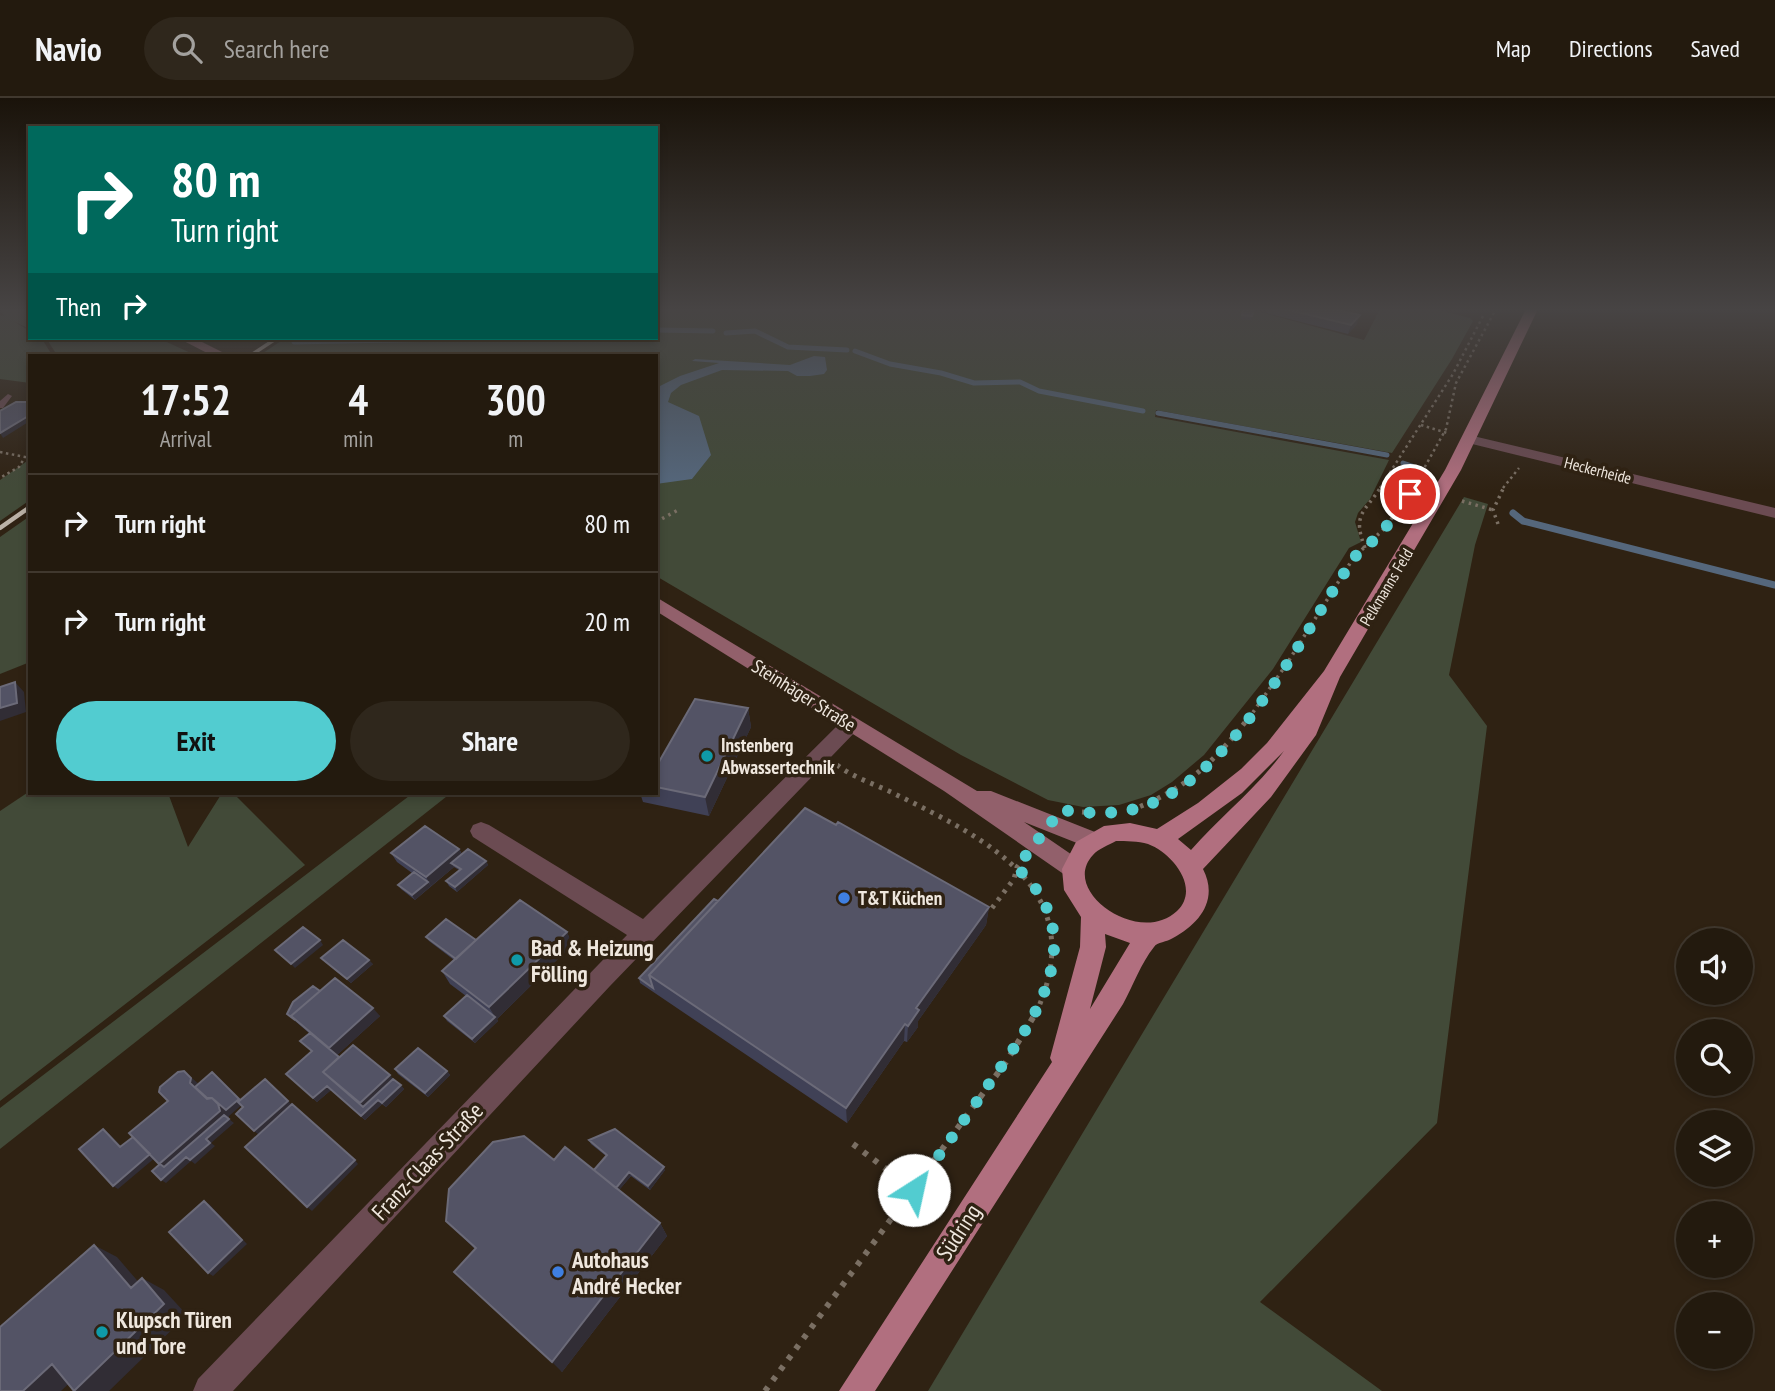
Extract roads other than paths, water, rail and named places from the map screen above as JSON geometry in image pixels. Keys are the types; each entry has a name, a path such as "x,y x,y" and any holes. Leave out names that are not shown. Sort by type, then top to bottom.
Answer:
{"main road":[{"name":"Pelkmanns Feld","path":"1159,839 1227,794 1252,772 1276,745 1308,699 1331,676 1404,557 1469,439 1503,369"},
{"name":"Steinhäger Straße","path":"658,604 952,785 1073,868"},
{"name":"Pelkmanns Feld","path":"1191,867 1218,834 1250,806 1294,752 1323,706 1331,676"},
{"name":"Steinhäger Straße","path":"952,785 1092,840"},
{"path":"1112,832 1135,832 1159,839 1178,851 1191,867 1199,890 1193,912 1175,928 1149,934 1119,929 1093,915 1076,892 1073,868 1079,852 1092,840 1112,832"},
{"name":"Südring","path":"1060,1074 1093,947 1093,915"},
{"name":"Südring","path":"856,1391 1060,1074 1114,996 1149,934"}],"street":[{"name":"Heckerheide","path":"1469,439 1775,513"},
{"name":"Franz-Claas-Straße","path":"210,1391 644,933 851,724"},
{"path":"481,831 644,933"}],"lane":[{"path":"0,406 8,396"}],"water":[{"path":"700,369 827,370 824,374 797,376 788,371 722,370 681,385 671,393 668,402 699,416 711,455 692,479 658,484 658,387"}],"waterway":[{"path":"920,369 974,383 1020,382 1039,391 1143,411"},
{"path":"1158,413 1387,455"},
{"path":"1403,463 1412,466"},
{"path":"1513,513 1523,521 1775,585"}],"railway":[{"path":"0,528 28,508"}],"place":[{"name":"Instenberg Abwassertechnik","path":"707,756"},
{"name":"T&T Küchen","path":"844,898"},
{"name":"Bad & Heizung Fölling","path":"517,960"},
{"name":"Autohaus André Hecker","path":"558,1272"},
{"name":"Klupsch Türen und Tore","path":"102,1332"}]}
